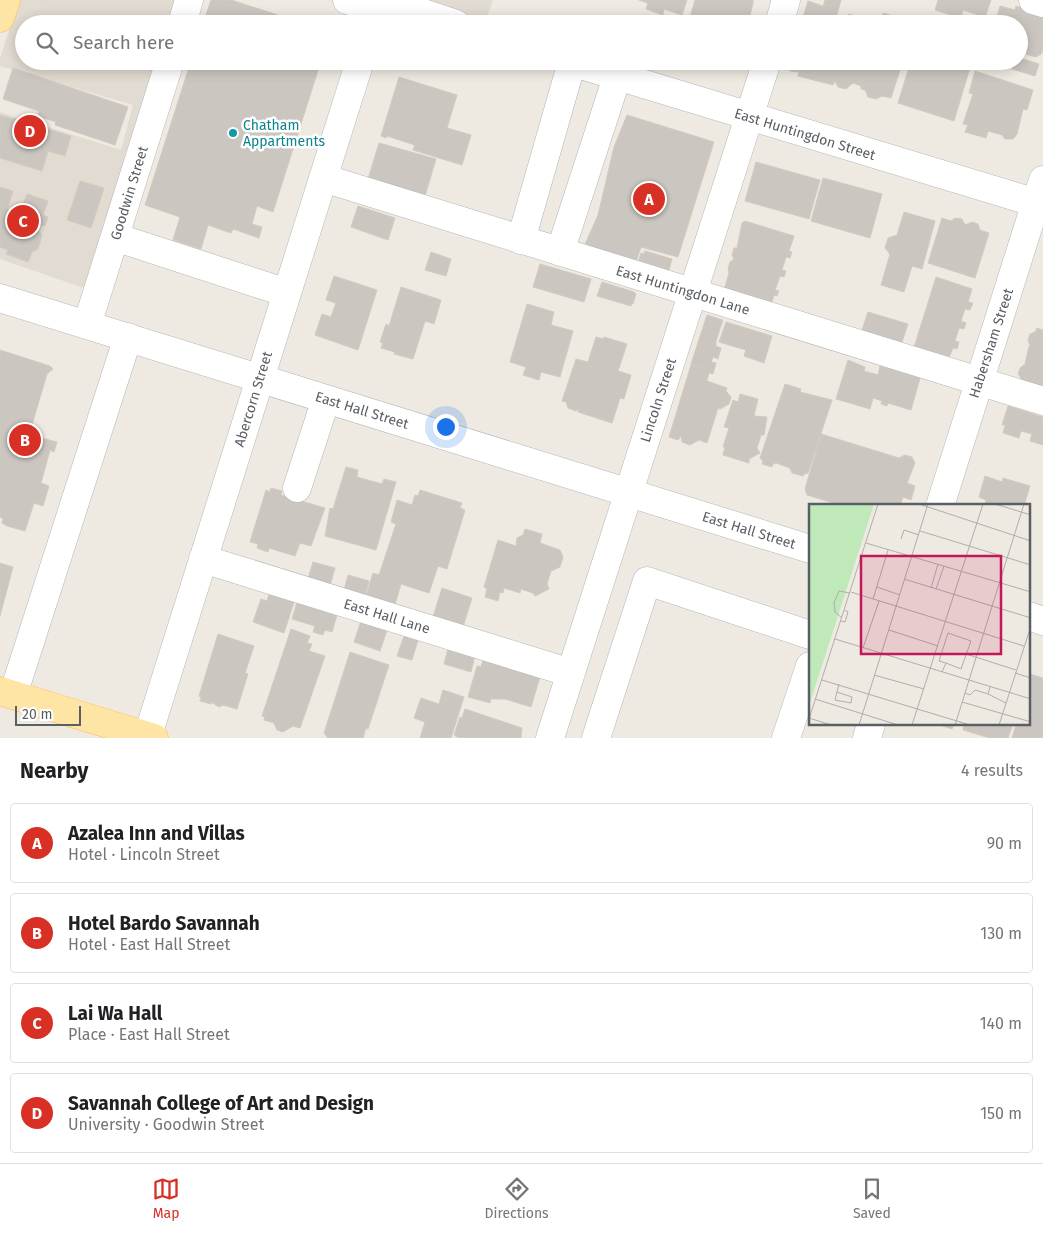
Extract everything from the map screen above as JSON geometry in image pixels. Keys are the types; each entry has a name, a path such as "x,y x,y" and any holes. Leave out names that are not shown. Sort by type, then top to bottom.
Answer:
{"main road":[{"path":"0,18 6,0"},
{"path":"6,693 149,737"}],"street":[{"path":"185,15 189,0"},
{"path":"347,0 377,11 414,10 429,15"},
{"path":"782,15 786,0"},
{"path":"1033,0 1043,3"},
{"name":"Goodwin Street","path":"87,325 167,70"},
{"name":"Abercorn Street","path":"149,737 357,70"},
{"path":"521,240 568,70"},
{"name":"East Huntingdon Street","path":"595,70 749,118 1041,196"},
{"name":"Lincoln Street","path":"550,738 764,70"},
{"path":"560,252 617,77"},
{"name":"East Huntingdon Lane","path":"322,178 1043,401"},
{"name":"Habersham Street","path":"941,504 978,382 1041,196"},
{"path":"115,237 286,293"},
{"name":"East Hall Street","path":"0,298 809,549"},
{"path":"6,693 128,337"},
{"path":"298,488 326,399"},
{"name":"East Hall Lane","path":"203,559 571,673"},
{"path":"596,738 647,581 809,635"},
{"path":"1030,616 1043,621"},
{"path":"786,738 809,669"}],"shaded area":[{"path":"19,0 178,0 173,15 15,15 15,70 155,70 84,288 0,259 0,112 121,150 133,105 0,66 0,58"},
{"path":"407,0 493,0 488,15 466,15"}],"building":[{"path":"211,0 231,0 278,15 206,15"},
{"path":"639,0 687,0 682,15 664,9 663,15 646,9 648,3"},
{"path":"695,0 753,0 750,15 691,15"},
{"path":"825,0 841,0 837,15 804,15 808,1 823,6"},
{"path":"938,0 991,0 986,15 979,15 963,10 962,15 951,15 935,10"},
{"path":"1000,6 1015,10 1016,6 1043,14 1043,50 1041,54 1036,57 1028,55 1028,15 998,15"},
{"path":"1028,61 1039,64 1035,76 1015,70 1028,70"},
{"path":"13,68 128,107 115,145 55,125 56,122 38,116 39,111 3,99"},
{"name":"Chatham Appartments","path":"188,70 318,70 273,212 257,206 252,224 262,227 259,238 233,229 231,233 208,225 201,249 173,240 180,217 145,205"},
{"path":"900,70 891,98 882,96 876,99 868,97 865,90 861,89 861,86 853,83 846,89 838,87 835,81 833,85 798,76 799,72 790,71"},
{"path":"908,70 969,70 954,121 898,103"},
{"path":"975,71 1033,90 1027,110 1023,109 1017,134 1013,139 1005,139 1002,135 988,131 986,138 965,132 968,125 963,124 973,94 969,93"},
{"path":"399,77 457,95 447,128 471,135 462,165 413,150 415,145 387,136 386,138 381,136"},
{"path":"0,115 71,136 65,156 48,151 42,171 0,158"},
{"path":"627,115 714,142 678,257 641,247 634,268 582,251 598,215 614,147"},
{"path":"379,143 436,159 422,206 365,189"},
{"path":"756,162 820,180 809,219 745,201"},
{"path":"823,178 882,194 870,238 811,221"},
{"path":"80,181 104,188 91,228 67,220"},
{"path":"0,187 13,191 7,210 20,214 27,194 48,201 43,215 48,217 45,226 40,225 38,230 42,235 38,249 32,252 28,262 6,254 8,250 0,247"},
{"path":"358,206 395,218 388,240 351,227"},
{"path":"904,212 935,221 922,269 912,266 904,292 881,285 890,254 885,248 888,238 897,235"},
{"path":"942,218 951,221 955,218 962,219 965,225 972,222 978,224 980,230 989,233 975,278 928,263"},
{"path":"745,221 794,236 789,251 792,252 790,258 786,257 782,270 786,271 784,277 780,276 775,290 779,291 777,296 774,295 770,308 722,288 725,287 730,262 734,259 732,255 734,248 737,248 742,223"},
{"path":"645,251 672,259 666,280 636,269 641,253 644,254"},
{"path":"431,252 451,259 446,276 425,270"},
{"path":"540,264 591,279 584,302 533,287"},
{"path":"334,276 377,290 358,350 315,335 322,314 331,317 336,303 326,300"},
{"path":"936,277 972,289 968,302 973,303 970,310 965,309 961,321 966,323 964,329 959,328 955,341 959,342 957,349 953,348 948,360 911,357"},
{"path":"602,282 634,292 636,294 633,304 631,306 597,296"},
{"path":"401,287 441,300 434,324 425,321 413,359 381,348 383,343 380,342 386,324 389,326"},
{"path":"527,304 554,312 551,325 573,331 560,377 541,372 539,380 523,375 526,367 510,362"},
{"path":"868,312 908,324 898,354 858,342"},
{"path":"707,315 723,320 716,341 716,346 721,348 718,359 713,357 711,362 716,363 713,374 709,373 707,381 727,388 726,391 731,397 729,404 720,409 718,408 707,443 699,440 690,445 682,442 681,436 678,440 669,437 691,365 703,369 691,364"},
{"path":"726,322 772,336 764,363 744,356 746,350 719,342"},
{"path":"1037,328 1043,330 1043,390 1019,382 1021,378 1018,374 1020,368 1025,364 1029,346 1031,347 1028,341 1030,334 1035,332"},
{"path":"596,337 603,339 604,337 627,344 618,371 631,375 624,399 620,398 612,423 578,412 579,409 576,411 568,408 566,402 562,401 576,359 588,362"},
{"path":"0,350 50,366 53,369 47,374 29,435 57,442 54,452 50,450 41,483 49,486 43,506 34,503 25,531 7,526 2,523 3,518 0,517"},
{"path":"848,360 865,367 864,371 878,375 880,366 920,378 911,410 888,403 887,406 881,404 882,401 873,398 870,409 836,399"},
{"path":"785,384 801,389 800,392 832,400 808,473 803,476 792,473 790,468 776,463 772,467 762,464 763,461 760,458"},
{"path":"740,394 758,399 754,416 767,417 764,435 761,435 757,448 760,453 749,459 749,463 723,455 725,447 723,447 729,428 724,427 733,400 738,402"},
{"path":"1008,406 1043,417 1043,445 1030,441 1032,434 1021,431 1019,438 1003,433 1005,425 1002,425"},
{"path":"821,434 899,458 905,455 912,457 915,463 907,483 915,486 911,500 903,497 901,504 836,504 807,495 805,489"},
{"path":"346,467 358,470 357,477 382,484 384,479 396,482 376,550 325,536 330,508 333,509"},
{"path":"985,476 1002,482 1003,478 1030,486 1025,504 985,504 986,500 979,497"},
{"path":"271,488 282,491 281,495 325,508 311,546 300,543 295,556 269,548 268,552 257,548 258,544 250,542 266,490 270,492"},
{"path":"420,490 462,503 460,508 465,510 447,569 438,566 429,593 401,584 393,611 364,602 373,573 379,575 396,524 391,522 397,500 412,505 415,495 418,496"},
{"path":"525,529 542,534 540,543 560,550 563,557 560,567 551,571 547,584 549,589 535,596 533,593 521,589 520,593 504,588 503,593 500,592 498,601 485,597 487,589 484,587 498,540 516,546 517,538 523,535"},
{"path":"313,562 335,568 329,589 307,582"},
{"path":"0,563 13,567 0,616"},
{"path":"348,575 369,581 364,599 343,594"},
{"path":"442,588 472,598 462,630 432,620"},
{"path":"269,594 294,602 284,633 253,622 261,599 267,601"},
{"path":"297,602 337,615 332,632 325,630 323,635 313,632 315,626 292,619"},
{"path":"361,621 387,630 380,651 354,642"},
{"path":"291,629 310,636 307,643 312,644 309,651 325,656 300,728 293,726 283,732 277,730 274,723 264,720 265,717 262,716"},
{"path":"218,634 254,646 245,673 248,674 237,709 223,705 219,707 211,702 211,704 200,701 201,697 199,696"},
{"path":"404,636 418,640 412,660 397,656"},
{"path":"448,649 475,656 471,672 444,664"},
{"path":"350,652 389,665 368,729 366,728 363,738 328,738 324,733"},
{"path":"483,660 540,677 531,707 505,699 491,699 490,703 468,697 477,666 481,667"},
{"path":"1030,674 1043,678 1043,738 1012,738 1015,726 1030,726"},
{"path":"443,690 464,697 451,738 420,738 425,722 414,718 421,698 439,704"},
{"path":"465,709 522,728 521,738 459,738 454,735"},
{"path":"964,726 1012,726 1008,738 990,738 963,730"}],"place":[{"name":"Savannah College of Art and Design","path":"30,131"},
{"name":"Chatham Appartments","path":"233,133"},
{"name":"Azalea Inn and Villas","path":"649,199"},
{"name":"Lai Wa Hall","path":"23,221"},
{"name":"Hotel Bardo Savannah","path":"25,440"}]}
